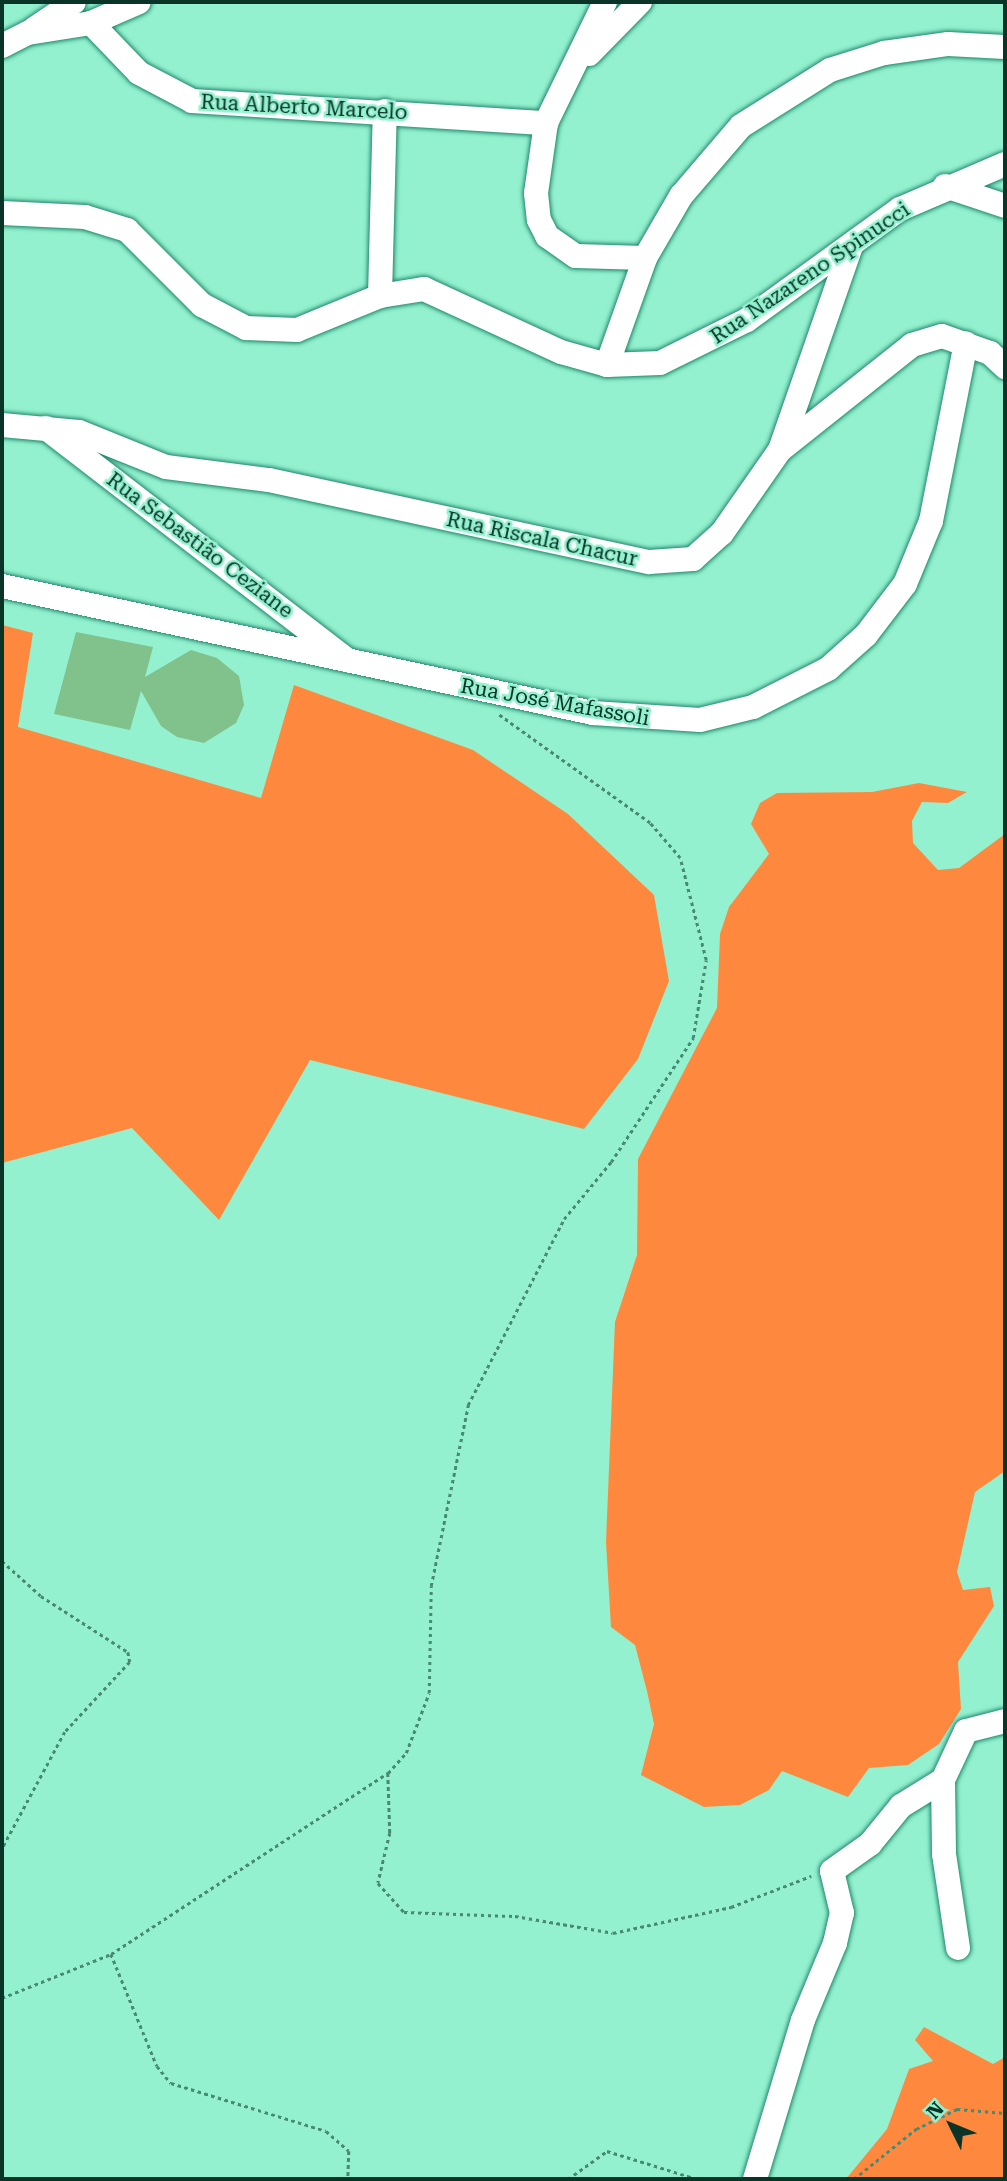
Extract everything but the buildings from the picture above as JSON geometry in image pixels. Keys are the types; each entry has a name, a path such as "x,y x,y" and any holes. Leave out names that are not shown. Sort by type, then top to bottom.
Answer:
{"street":[{"path":"2,46 28,33 74,2"},
{"path":"28,33 91,23 139,2"},
{"path":"605,2 577,67 546,124 536,193 547,236 576,256 645,258"},
{"path":"577,67 640,2"},
{"name":"Rua Alberto Marcelo","path":"91,23 139,73 192,102 385,111 546,124"},
{"path":"607,365 645,258 708,161 782,96 884,53 948,44 1005,47"},
{"path":"380,296 385,111"},
{"name":"Rua Nazareno Spinucci","path":"2,213 85,217 127,230 202,305 246,328 298,330 380,296 424,289 447,294 561,352 607,365 660,363 691,352 945,186 1005,164"},
{"path":"945,186 1005,206"},
{"name":"Rua Riscala Chacur","path":"2,425 79,432 166,467 269,480 649,562 693,558 709,548 780,450 851,245"},
{"path":"780,450 912,345 942,336 967,343 1005,367"},
{"name":"Rua José Mafassoli","path":"2,586 353,664 649,720 700,720 753,707 818,674 866,635 905,584 931,521 967,343"},
{"name":"Rua Sebastião Ceziane","path":"46,428 353,664"},
{"path":"958,1948 944,1854 943,1780 966,1731 1005,1721"},
{"path":"755,2179 803,2020 835,1943 842,1913 832,1871 870,1844 901,1806 943,1780"}],"path":[{"path":"2,1998 111,1954 388,1773 422,1724 429,1693 429,1598 468,1405 564,1219 611,1162 693,1038 705,984 698,918 680,858 650,823 496,713"},
{"path":"2,1561 41,1596 128,1652 130,1662 65,1732 2,1849"},
{"path":"388,1773 390,1833 378,1883 404,1912 515,1916 613,1933 731,1907 793,1879 832,1871"},
{"path":"111,1954 157,2066 171,2083 326,2131 349,2151 348,2179"},
{"path":"854,2179 916,2129 957,2109 1005,2113"},
{"path":"568,2179 607,2151 697,2179"}],"shaded area":[{"path":"2,625 33,633 18,727 261,798 294,685 473,750 568,814 654,895 669,981 638,1059 584,1129 310,1060 219,1220 132,1128 2,1163"},
{"path":"919,783 967,792 948,803 922,802 912,821 913,843 938,870 959,868 1005,834 1005,1471 975,1492 957,1572 963,1590 990,1587 994,1606 958,1662 961,1709 939,1744 908,1765 869,1768 848,1797 782,1771 769,1790 740,1805 704,1807 641,1775 654,1724 635,1645 611,1627 606,1542 615,1322 637,1255 638,1159 717,1008 720,934 729,907 769,854 751,824 760,803 777,793 872,792"},
{"path":"924,2027 993,2064 1005,2057 1005,2179 846,2179 887,2129 909,2069 933,2061 915,2040"}]}
